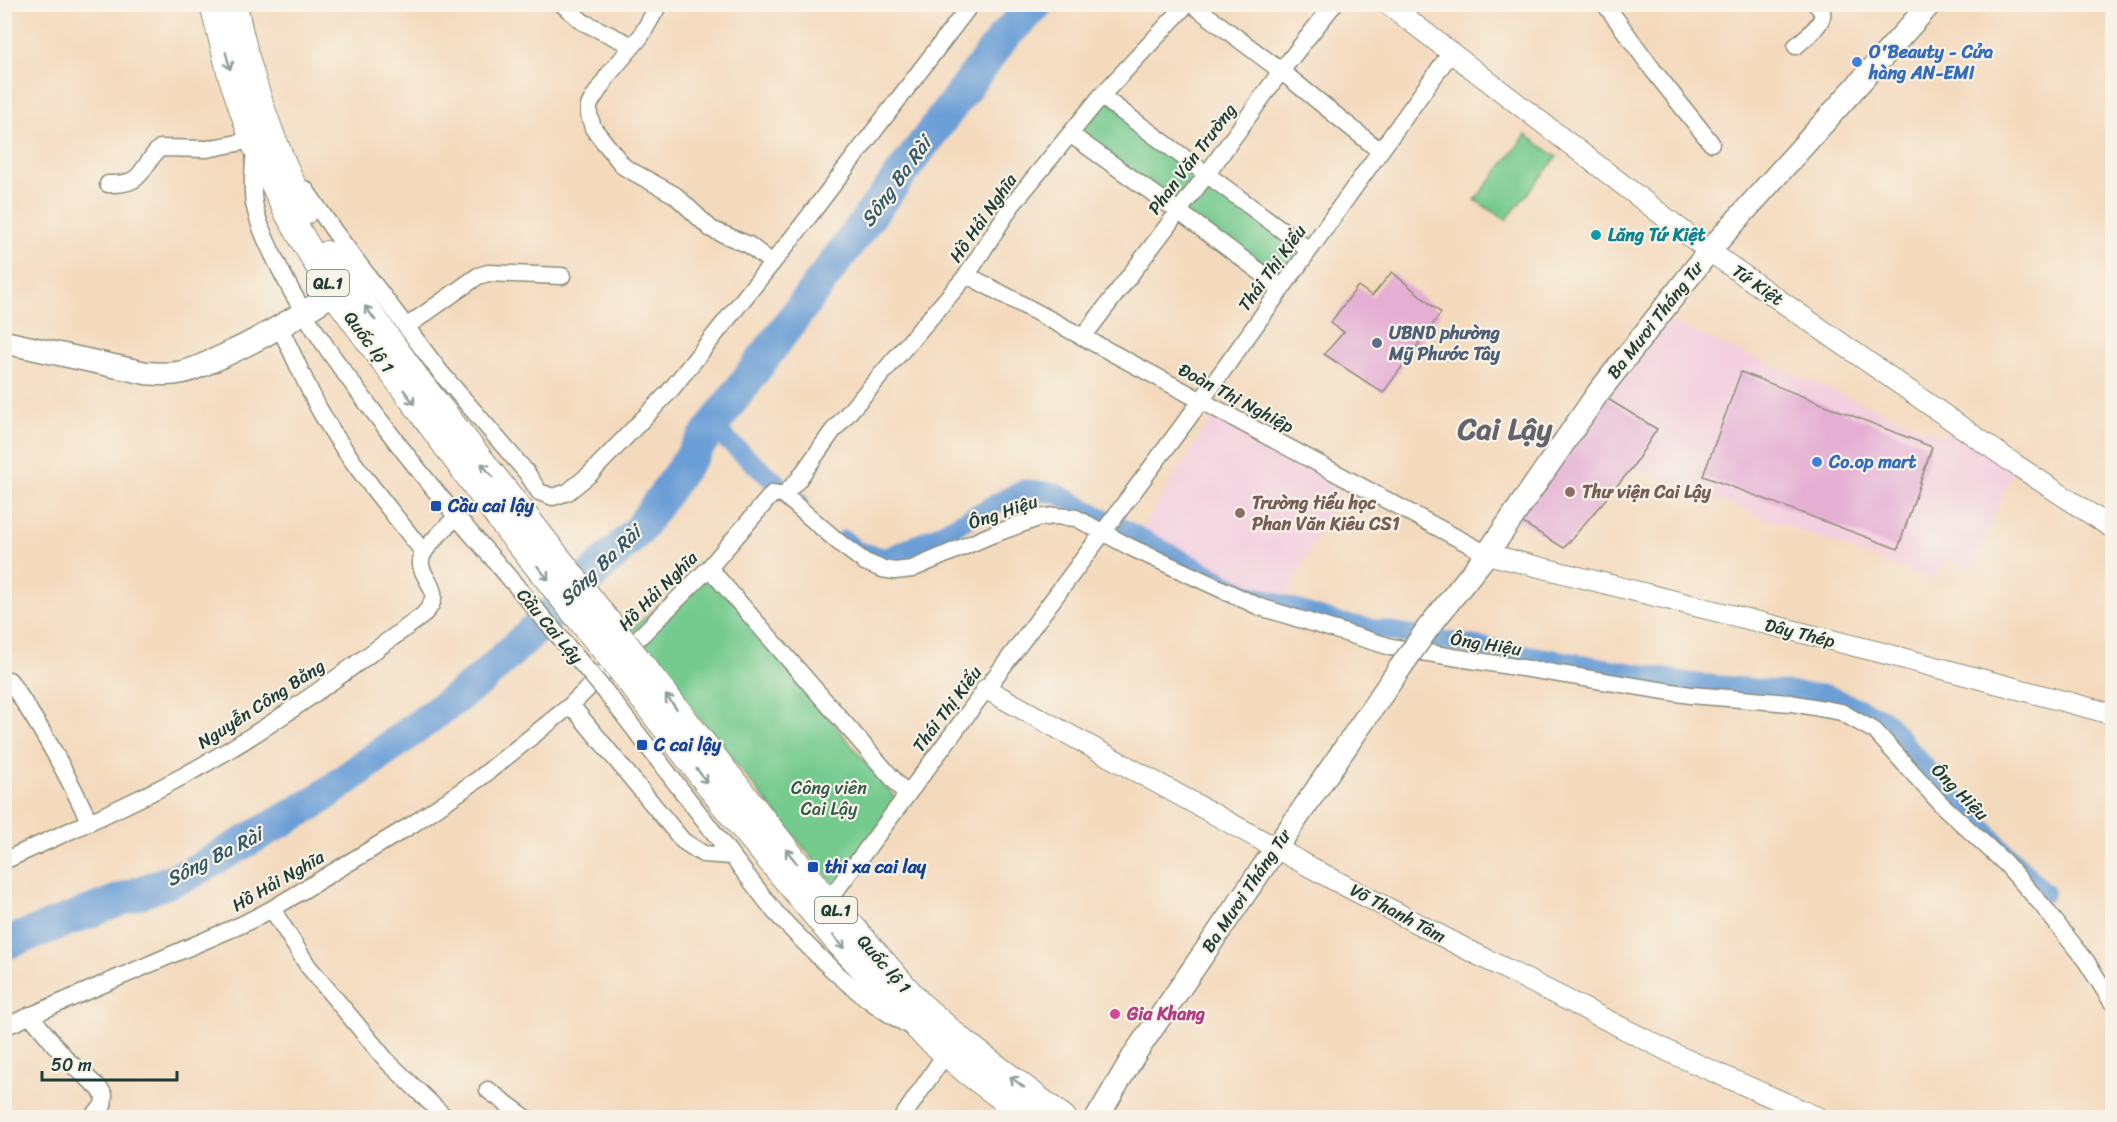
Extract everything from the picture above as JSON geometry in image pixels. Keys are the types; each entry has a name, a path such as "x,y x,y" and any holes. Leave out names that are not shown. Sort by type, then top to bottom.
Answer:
{"main road":[{"name":"Quốc lộ 1","path":"213,4 231,75 262,145 286,210 334,293 515,521"},
{"name":"Quốc lộ 1","path":"234,4 248,62 262,145 303,208 326,252 515,521"},
{"name":"Ba Mươi Tháng Tư","path":"1097,1118 1136,1052 1400,668 1428,628 1487,554 1598,393 1709,251 1930,4"},
{"path":"4,342 146,373 166,374 193,369 243,347 303,314 334,293"},
{"name":"Cầu Cai Lậy","path":"515,521 636,674"},
{"name":"Quốc lộ 1","path":"636,674 726,807 822,909 834,937 924,1034 967,1071 1030,1118"},
{"name":"Quốc lộ 1","path":"822,909 844,918 919,1004 960,1040 1063,1118"}],"street":[{"path":"562,4 584,22 633,46"},
{"path":"659,4 633,46 609,74 589,106 591,121 598,135 624,167 675,195 711,229 749,245 772,263"},
{"path":"108,184 125,185 135,181 160,148 262,145 334,231 441,373 527,473 539,492 553,497 568,492 590,474 669,392 772,263 971,4"},
{"path":"1190,4 1281,72 1380,151"},
{"name":"Hồ Hải Nghĩa","path":"4,1027 210,939 272,909 413,824 480,778 571,705 709,568 773,493 784,495 798,480 832,432 967,275 1012,205 1101,96 1190,4"},
{"name":"Phan Văn Trường","path":"1083,337 1334,4"},
{"path":"1605,4 1653,70 1711,143"},
{"path":"1796,46 1822,19 1822,12 1816,5"},
{"name":"Tứ Kiệt","path":"1400,8 1450,54 1709,251 2030,474 2112,528"},
{"name":"Thái Thị Kiểu","path":"822,909 1201,401 1450,54"},
{"path":"1101,96 1309,250"},
{"path":"1070,134 1178,210 1282,288"},
{"name":"Cầu Cai Lậy","path":"262,145 252,186 254,205 270,249 303,314 355,387 456,517 605,691 775,912 835,972 879,1009 924,1034"},
{"path":"406,327 478,276 488,273 562,276"},
{"name":"Đoàn Thị Nghiệp","path":"967,275 1487,554"},
{"path":"279,326 320,409 333,430 355,463 424,553 456,517"},
{"name":"Ông Hiệu","path":"784,495 842,545 866,562 882,569 895,571 912,569 991,535 1038,518 1055,516 1076,518 1105,530 1260,607 1391,647 1690,695 1791,703 1841,712 1875,731 1941,804 2005,863 2086,961 2112,1002"},
{"name":"Nguyễn Công Bằng","path":"4,861 187,775 312,696 422,616 429,609 434,598 422,565 421,558 424,553"},
{"name":"Dây Thép","path":"1487,554 1879,652 2112,714"},
{"path":"709,568 907,795"},
{"path":"9,680 38,722 71,781 89,821"},
{"name":"Võ Thanh Tâm","path":"986,689 1276,848 1474,953 1665,1049 1820,1118"},
{"path":"571,705 683,841 702,854 731,856"},
{"path":"272,909 308,966 387,1061 446,1118"},
{"path":"30,1015 68,1061 104,1095 103,1106 92,1118"},
{"path":"902,1118 946,1053"},
{"path":"488,1090 526,1118"}],"shaded area":[{"path":"1658,317 1943,437 1952,420 2016,465 1972,569 1945,559 1933,580 1632,468 1656,429 1598,393"},
{"name":"Trường tiểu học Phan Văn Kiêu CS1","path":"1217,409 1347,479 1277,613 1130,547"}],"green space":[{"path":"1101,96 1309,250 1282,288 1070,134"},
{"path":"1526,135 1557,157 1506,220 1475,200"},
{"name":"Công viên Cai Lậy","path":"705,568 900,804 837,889 629,631"}],"building":[{"name":"UBND phường Mỹ Phước Tây","path":"1392,272 1441,313 1383,393 1324,354 1344,332 1330,323 1358,286 1372,296"},
{"name":"Co.op mart","path":"1741,372 1932,447 1898,549 1703,476"},
{"name":"Thư viện Cai Lậy","path":"1598,393 1657,429 1632,468 1564,548 1513,517"}],"waterway":[{"name":"Sông Ba Rài","path":"4,944 189,874 317,801 484,677 638,531 712,427 1004,36 1037,4"},
{"path":"712,427 798,502"},
{"path":"844,540 856,551 886,558 934,537 1023,489 1056,493 1242,592 1335,622 1693,683 1828,695 1884,719 1930,773 2044,893"}],"place":[{"name":"O'Beauty - Cửa hàng AN-EMI","path":"1857,62"},
{"name":"Lăng Tứ Kiệt","path":"1596,235"},
{"name":"UBND phường Mỹ Phước Tây","path":"1377,343"},
{"name":"Co.op mart","path":"1817,462"},
{"name":"Thư viện Cai Lậy","path":"1570,492"},
{"name":"Cầu cai lậy","path":"436,506"},
{"name":"Trường tiểu học Phan Văn Kiêu CS1","path":"1240,513"},
{"name":"C cai lậy","path":"642,745"},
{"name":"thi xa cai lay","path":"813,867"},
{"name":"Gia Khang","path":"1115,1014"}],"district":[{"name":"Cai Lậy","path":"1505,429"}]}
